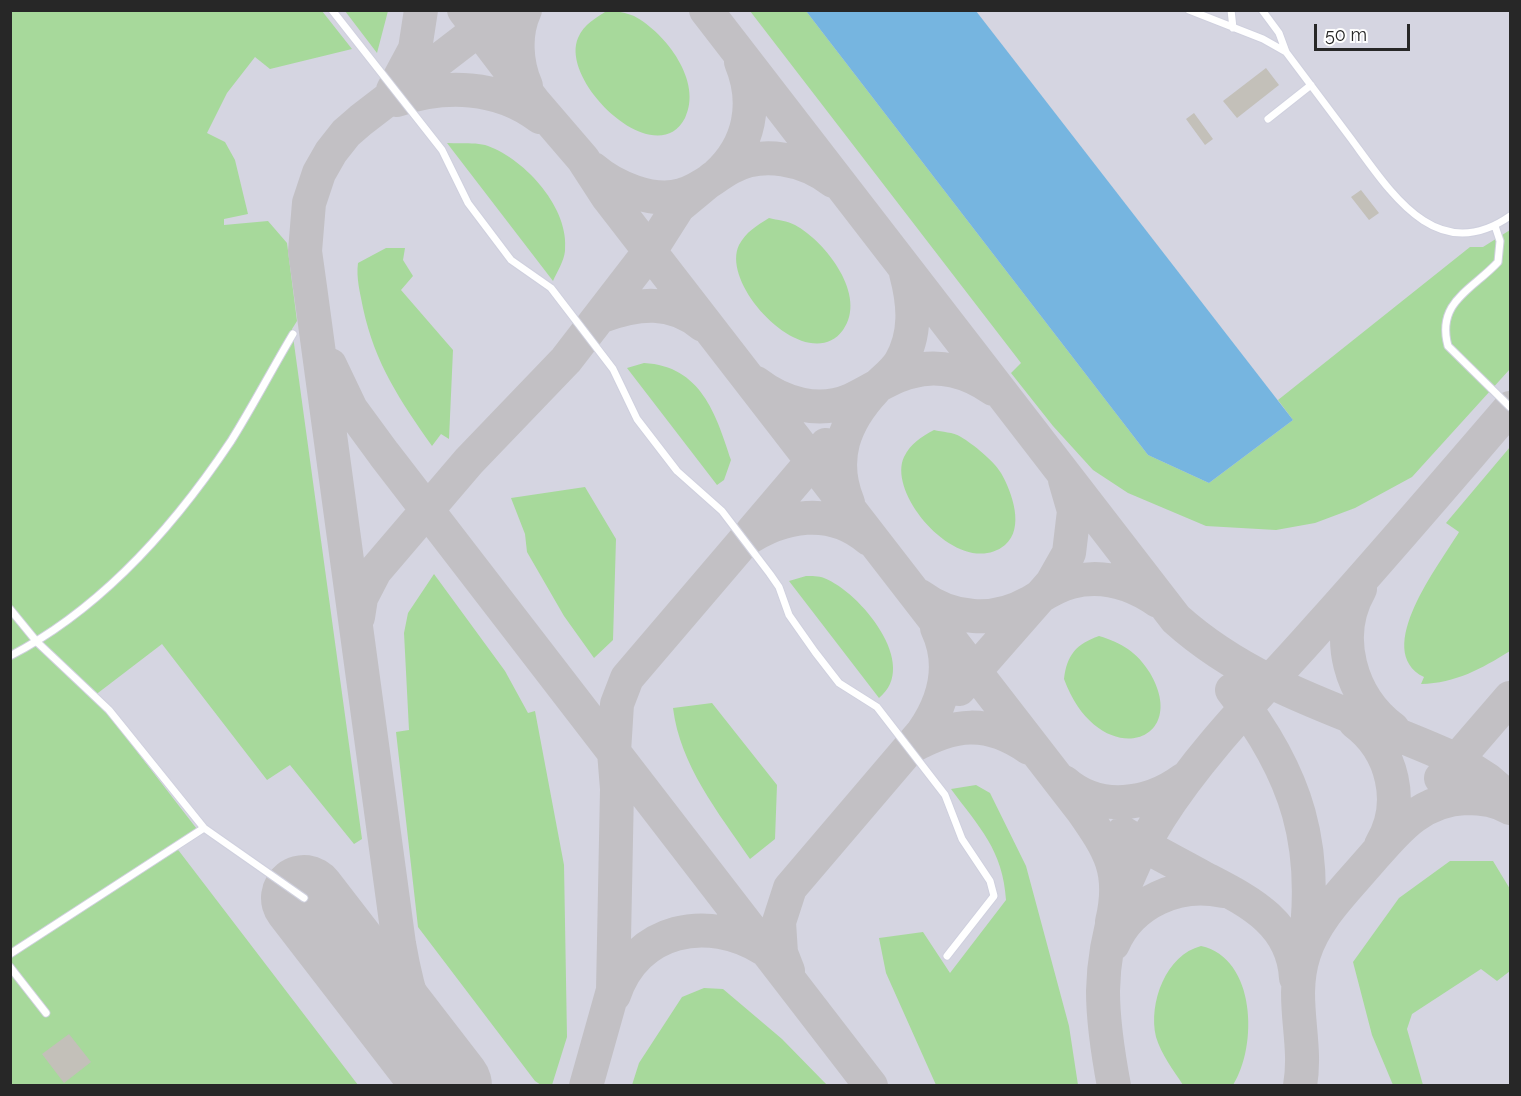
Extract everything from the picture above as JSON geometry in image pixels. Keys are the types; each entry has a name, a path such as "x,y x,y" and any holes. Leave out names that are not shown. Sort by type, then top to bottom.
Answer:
{"lane":[{"path":"332,10 442,150 468,203 511,260 551,288 613,369 636,419 677,471 722,511 770,574 779,587 789,615 839,683 877,707 945,795 962,839 990,881 994,896 947,956"},
{"path":"1189,10 1286,52"},
{"path":"1231,10 1233,28"},
{"path":"1262,10 1279,33 1286,52 1380,177 1414,216 1454,233 1477,232 1495,226 1510,216"},
{"path":"1268,119 1311,85"},
{"path":"1495,226 1500,241 1498,262 1452,306 1445,318 1445,333 1448,346 1510,407"},
{"path":"10,656 37,642 76,614 165,529 196,491 232,438 293,334"},
{"path":"10,609 37,642 109,710 204,828 304,898"},
{"path":"10,954 204,828"},
{"path":"10,967 46,1013"}],"shaded area":[{"path":"10,11 1510,11 1510,1085 11,1085"}],"green space":[{"path":"608,10 634,16 646,24 669,46 678,60 689,89 689,104 685,118 671,132 653,135 633,129 614,116 596,97 583,77 576,56 578,38 587,25"},
{"path":"10,11 322,11 352,49 270,69 255,57 227,93 207,133 225,142 235,160 248,214 224,219 224,225 268,221 287,243 297,321 292,329 362,839 354,844 290,765 267,780 162,644 94,696 200,833 176,848 358,1085 11,1085"},
{"path":"345,11 388,11 377,53"},
{"path":"750,11 806,11 1148,455 1209,483 1293,420 1278,400 1470,247 1483,247 1510,230 1510,369 1412,477 1355,508 1315,523 1276,530 1206,526 1128,493 1093,470 1053,426 1011,373 1021,363"},
{"path":"447,143 488,146 517,162 543,188 553,203 565,235 562,263 553,281"},
{"path":"769,218 792,224 807,233 819,244 840,271 847,286 850,302 849,316 843,330 828,342 809,343 789,335 770,321 754,303 742,282 736,262 739,245 748,233"},
{"path":"386,248 405,248 403,260 413,276 401,290 453,350 449,439 441,434 432,446 390,381 374,347 363,308 358,280 358,263"},
{"path":"644,363 663,366 680,373 693,383 712,410 731,460 724,480 717,485 627,368"},
{"path":"934,430 955,434 966,440 998,468 1009,490 1015,510 1014,529 1005,545 987,553 968,552 949,543 931,529 916,511 906,492 901,473 904,457 917,441"},
{"path":"1510,447 1510,651 1468,674 1446,681 1421,684 1424,677 1410,665 1404,648 1407,628 1426,585 1459,532 1446,523"},
{"path":"585,487 616,539 613,640 594,658 564,616 527,552 525,534 511,498"},
{"path":"434,574 505,671 528,713 535,711 564,865 567,1037 552,1085 541,1085 535,1081 418,927 396,732 409,730 404,633 408,613"},
{"path":"806,576 822,577 838,586 854,598 881,631 890,649 893,667 890,684 879,698 789,581"},
{"path":"1099,636 1122,645 1140,659 1150,673 1160,698 1159,717 1150,731 1135,738 1117,737 1098,727 1079,708 1064,679 1070,657 1074,652 1084,643"},
{"path":"712,703 777,785 775,839 750,859 702,787 683,749 677,729 673,708"},
{"path":"976,785 990,793 1026,866 1069,1026 1078,1085 936,1085 886,973 879,938 923,932 950,973 1006,900 1004,882 995,853 980,828 951,789"},
{"path":"1450,861 1493,861 1510,889 1510,971 1497,981 1481,969 1412,1014 1407,1029 1423,1085 1393,1085 1372,1035 1353,962 1399,898"},
{"path":"1201,946 1219,954 1233,967 1242,985 1247,1005 1246,1049 1233,1085 1183,1085 1164,1056 1156,1037 1155,1010 1162,982 1178,959"},
{"path":"704,988 723,989 782,1039 827,1085 632,1085 639,1063 682,997"}],"water":[{"path":"806,11 976,11 1293,420 1209,483 1148,455"}],"building":[{"path":"1266,68 1279,85 1237,118 1223,101"},
{"path":"1194,113 1213,139 1205,145 1186,119"},
{"path":"1361,190 1379,213 1369,220 1351,197"},
{"path":"69,1034 91,1062 64,1083 42,1054"}],"taxiway":[{"path":"393,90 415,49 421,10"},
{"path":"464,10 534,102 583,159 607,196 1082,810 1100,837 1112,862 1116,889 1112,922"},
{"path":"451,1086 424,1035 407,982 399,944 305,251 309,203 319,173 331,152 346,133 504,10"},
{"path":"525,10 519,29 518,58 526,86"},
{"path":"706,10 1176,619 1207,644 1240,666 1310,700 1457,760 1488,780 1510,799"},
{"path":"717,175 737,150 748,123 749,93 741,62"},
{"path":"397,100 433,91 470,90 507,99 524,106 540,117"},
{"path":"593,169 623,188 659,197 689,193 730,168 756,159 769,158 797,162 822,173 833,181"},
{"path":"358,617 361,598 375,571 469,461 566,360 650,251 678,207 713,178"},
{"path":"848,503 840,471 843,442 855,415 900,363 905,352 912,318 911,296 906,273"},
{"path":"602,316 641,306 666,307 679,311 703,325"},
{"path":"330,365 351,409 384,454 871,1086"},
{"path":"756,383 789,401 814,406 839,404 851,400 895,377 921,369 943,369 964,374 993,389"},
{"path":"1114,1086 1103,1003 1109,936 1125,884 1148,836 1177,791 1211,748 1510,408"},
{"path":"752,532 826,445"},
{"path":"959,689 1052,583 1069,553 1074,511 1065,480"},
{"path":"586,1086 613,990 617,789 614,752 617,704 627,678 744,541 759,532 790,520 823,518 839,522 869,539"},
{"path":"920,596 932,604 959,614 988,616 1016,609 1065,584 1094,579 1127,585 1158,601"},
{"path":"1360,589 1352,607 1348,626 1347,646 1350,665 1366,700 1378,716 1393,729"},
{"path":"788,971 781,953 779,922 790,888 923,732 937,707 942,695 946,668 942,641 937,628"},
{"path":"1232,690 1255,721 1273,752 1288,782 1299,813 1306,845 1309,879 1304,953"},
{"path":"1441,778 1510,698"},
{"path":"1355,722 1379,747 1392,779 1393,812 1389,829 1381,845"},
{"path":"911,747 942,733 970,728 999,732 1029,748"},
{"path":"1064,782 1078,792 1093,798 1108,802 1124,802 1155,795 1183,780"},
{"path":"1300,1086 1302,1069 1298,1004 1300,971 1308,942 1328,910 1394,833 1432,805 1448,800 1477,798 1500,803 1510,808"},
{"path":"1123,833 1252,905 1277,928 1287,942 1296,978"},
{"path":"1113,944 1121,929 1132,917 1144,906 1158,898 1190,889 1223,891"},
{"path":"614,995 624,972 639,955 656,942 676,934 698,931 720,932 742,938 764,949"}],"runway":[{"path":"304,898 449,1086"}]}
